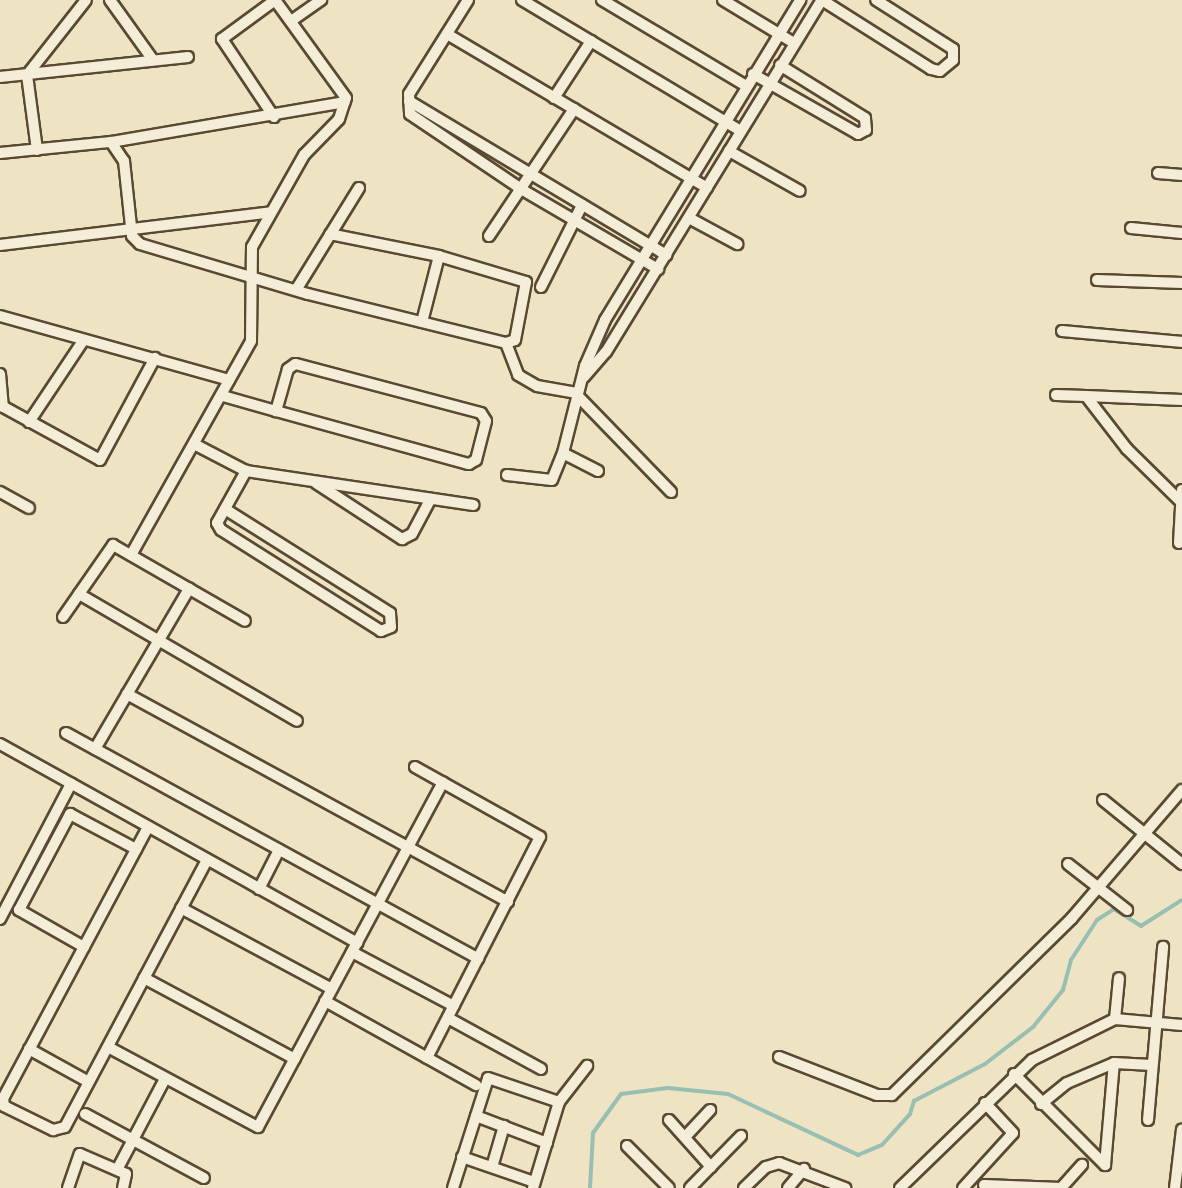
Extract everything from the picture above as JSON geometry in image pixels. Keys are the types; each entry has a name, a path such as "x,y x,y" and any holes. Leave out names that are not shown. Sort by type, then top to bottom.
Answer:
{"street":[{"path":"37,150 27,75 86,0"},
{"path":"110,0 153,60"},
{"path":"274,117 222,39 275,0 345,102"},
{"path":"291,21 321,0"},
{"path":"468,0 409,101 415,120 521,189 658,269"},
{"path":"522,0 741,131"},
{"path":"602,0 746,86"},
{"path":"723,0 794,43"},
{"path":"507,475 552,480 563,453 576,390 605,320 800,0"},
{"path":"576,390 606,352 822,0 931,69 940,71 953,60 953,49 876,0"},
{"path":"447,34 707,188"},
{"path":"554,98 591,41"},
{"path":"0,77 188,57"},
{"path":"753,74 858,134 866,130 865,118 780,65"},
{"path":"409,101 666,255"},
{"path":"0,153 111,142 274,117 345,102"},
{"path":"131,555 196,445 251,341 252,247 304,155 339,119 345,102"},
{"path":"489,236 533,176 574,109"},
{"path":"111,142 124,161 132,230 140,244 251,274 296,290 506,343 515,340 526,282 439,256 330,234"},
{"path":"475,159 483,145"},
{"path":"729,151 800,191"},
{"path":"1158,173 1182,175"},
{"path":"296,290 359,188"},
{"path":"541,287 572,218 582,205"},
{"path":"0,245 271,212"},
{"path":"689,218 737,244"},
{"path":"1131,228 1182,233"},
{"path":"422,322 439,256"},
{"path":"1097,280 1182,283"},
{"path":"0,316 229,380"},
{"path":"1062,331 1182,342"},
{"path":"29,422 83,341"},
{"path":"506,343 518,375 526,381 576,390 671,492"},
{"path":"0,374 2,406 100,460 155,358"},
{"path":"223,396 276,411 469,464 476,460 486,421 481,413 295,364 288,369 276,411"},
{"path":"1056,395 1182,400"},
{"path":"1086,396 1127,449 1181,502"},
{"path":"196,445 246,471 473,505"},
{"path":"563,453 598,471"},
{"path":"225,509 390,613 391,627 381,631 221,530 217,523 246,471"},
{"path":"313,481 402,539 412,534 431,499"},
{"path":"1179,543 1182,490"},
{"path":"0,492 29,508"},
{"path":"63,617 110,546 245,621"},
{"path":"315,591 326,572"},
{"path":"95,749 189,589"},
{"path":"79,594 297,721"},
{"path":"127,694 508,902"},
{"path":"66,733 478,959"},
{"path":"0,744 259,889 454,1006"},
{"path":"415,767 539,834 508,902 427,1058"},
{"path":"108,1047 255,1127 295,1059 443,782"},
{"path":"0,919 71,784"},
{"path":"779,1057 877,1095 892,1095 1099,888 1182,790"},
{"path":"1103,800 1182,864"},
{"path":"84,947 19,910 70,814 136,849"},
{"path":"148,827 3,1098 4,1106 60,1132 207,860"},
{"path":"259,889 279,850"},
{"path":"1068,864 1127,910"},
{"path":"181,908 332,989"},
{"path":"1148,1120 1163,947"},
{"path":"144,978 295,1059"},
{"path":"1115,1019 1119,978"},
{"path":"325,1001 476,1085"},
{"path":"448,1018 541,1069"},
{"path":"904,1187 1014,1074 1083,1032 1115,1019 1182,1025"},
{"path":"29,1049 89,1082"},
{"path":"1041,1104 1067,1083 1114,1063 1152,1065"},
{"path":"1014,1074 1105,1165 1114,1063"},
{"path":"462,1157 534,1185 559,1102 587,1066"},
{"path":"453,1188 488,1078 559,1102"},
{"path":"118,1168 165,1079"},
{"path":"963,1188 1013,1133 985,1103"},
{"path":"685,1137 710,1110"},
{"path":"85,1114 204,1178"},
{"path":"476,1116 547,1143"},
{"path":"669,1120 711,1167"},
{"path":"492,1167 504,1126"},
{"path":"1175,1188 1182,1129"},
{"path":"690,1188 741,1136"},
{"path":"627,1146 669,1188"},
{"path":"68,1188 80,1154 118,1168 127,1176 123,1188"},
{"path":"744,1188 772,1164 804,1169 845,1188"},
{"path":"984,1185 1061,1188 1082,1165"},
{"path":"788,1188 804,1169"}],"waterway":[{"path":"590,1188 593,1133 621,1094 668,1088 728,1094 858,1155 882,1145 910,1114 914,1101 985,1064 1033,1027 1063,990 1071,960 1097,920 1114,909 1141,926 1182,900"}]}
